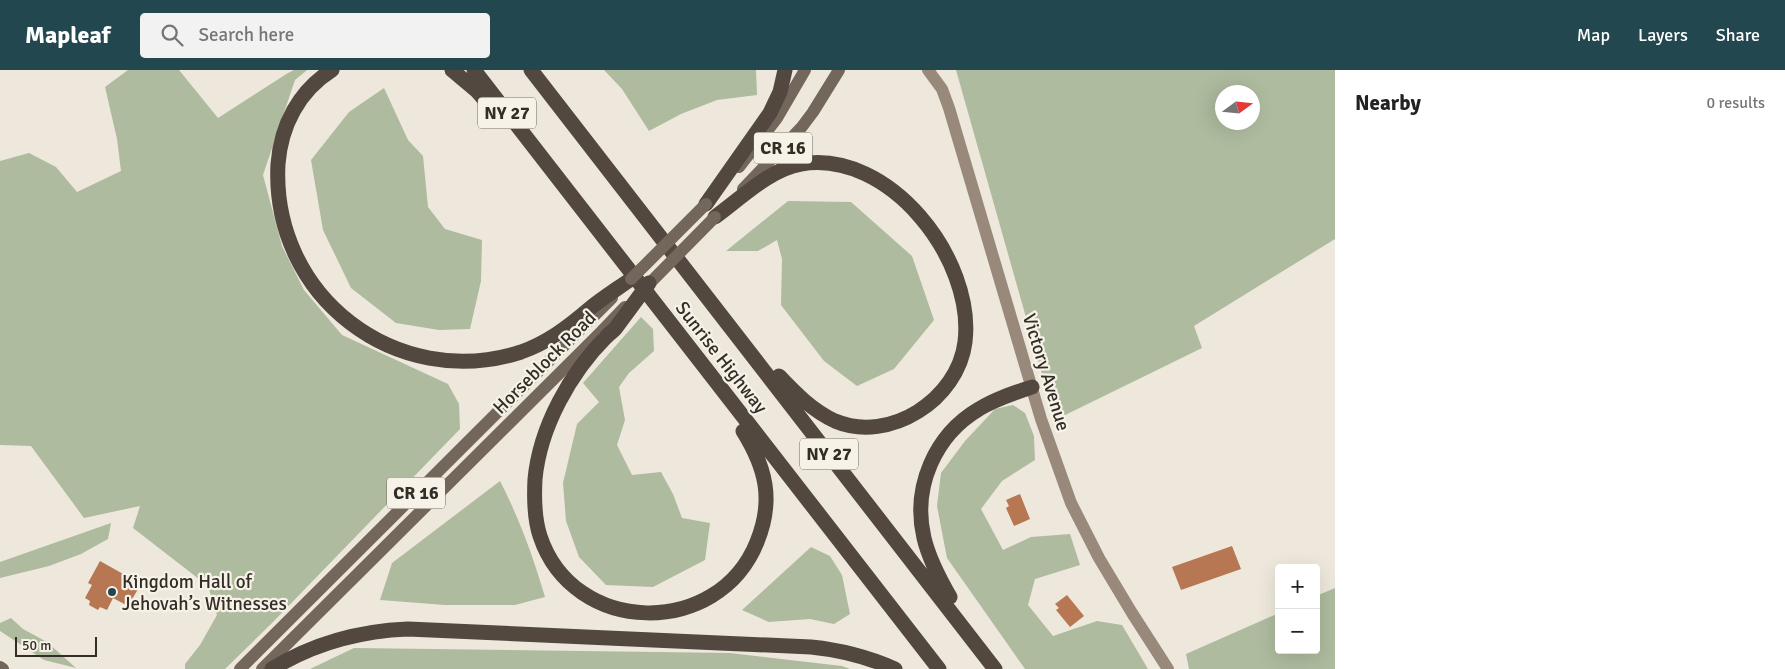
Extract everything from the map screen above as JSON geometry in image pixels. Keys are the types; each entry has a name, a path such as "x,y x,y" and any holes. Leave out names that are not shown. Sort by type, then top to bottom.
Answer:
{"highway":[{"path":"332,70 306,92 288,119 281,144 278,174 280,208 284,227 297,261 317,290 341,316 371,337 405,352 439,360 474,361 507,356 530,348 589,315 631,279"},
{"path":"452,70 477,92 540,156"},
{"name":"Sunrise Highway","path":"474,70 939,669"},
{"name":"Sunrise Highway","path":"531,70 995,669"},
{"path":"537,70 546,89"},
{"path":"706,204 770,113 780,92 785,70"},
{"path":"715,217 764,180 800,164 821,162 844,165 866,173 905,200 921,217 939,242 963,302 966,322 965,342 958,368 952,379 932,402 907,418 884,424 864,426 843,424 812,407 728,323"},
{"path":"649,283 615,329 605,333 566,390 544,440 536,474 534,507 540,535 552,560 571,583 595,600 609,606 634,612 656,614 683,609 703,601 720,590 740,571 749,559 760,534 767,492 762,466 749,440 702,364"},
{"path":"978,646 939,578 928,551 920,511 923,485 926,472 937,450 960,423 988,404 1032,387"},
{"path":"272,669 300,653 340,638 373,631 408,630 811,646 863,656 895,669"}],"main road":[{"name":"CR 16","path":"631,279 706,204 753,151 787,102 805,70"},
{"name":"CR 16","path":"649,283 801,128 814,112 840,70"},
{"name":"Horseblock Road","path":"240,669 589,315"},
{"name":"Horseblock Road","path":"262,669 605,333"}],"street":[{"name":"Victory Avenue","path":"928,70 942,89 949,108 1059,472 1084,532 1168,669"}],"green space":[{"path":"128,70 179,70 218,118 288,73 294,70 307,70 295,80 263,175 282,246 304,290 342,335 448,384 459,404 460,429 225,669 185,669 185,664 200,645 217,615 208,586 133,528 140,506 84,518 31,446 0,445 0,161 29,153 56,167 77,192 121,171 117,139 105,87"},
{"path":"604,70 756,70 757,95 717,100 681,114 649,131 622,89"},
{"path":"956,70 1335,70 1335,239 1194,326 1202,348 1055,420"},
{"path":"384,88 408,140 423,156 428,207 445,229 482,240 481,281 470,329 439,330 396,323 351,288 323,230 311,160 349,112"},
{"path":"788,201 851,202 912,256 934,320 894,369 857,386 824,361 781,305 782,259 777,240 758,251 726,251"},
{"path":"641,317 653,329 654,351 629,373 619,387 625,420 617,445 632,475 661,472 673,494 682,518 710,523 705,560 653,587 606,585 579,557 566,521 563,483 577,424 599,402 583,383"},
{"path":"1013,405 1025,413 1034,436 1035,460 1002,481 981,509 1003,550 1031,537 1070,534 1080,565 1035,579 1028,605 1053,636 1097,621 1122,625 1148,669 1025,669 947,558 937,506 941,473 965,441 995,409"},
{"path":"500,481 525,537 545,597 515,605 445,605 380,600 392,563"},
{"path":"111,523 108,539 81,554 49,566 0,578 0,562"},
{"path":"811,547 830,556 842,575 850,614 834,624 810,619 769,622 742,610"},
{"path":"1335,588 1335,669 1189,669 1186,654 1275,615 1275,654 1320,654 1320,594"},
{"path":"11,618 23,629 47,642 76,668 44,660 0,631 0,623"},
{"path":"354,648 730,653 842,666 850,669 310,669"}],"building":[{"path":"1020,494 1030,519 1014,526 1006,508 1009,506 1006,500"},
{"path":"1232,546 1241,569 1181,590 1172,567"},
{"name":"Kingdom Hall of Jehovah’s Witnesses","path":"100,561 141,584 128,606 113,598 107,610 100,607 98,610 89,605 90,601 85,598 92,585 88,583"},
{"path":"1067,595 1084,616 1070,627 1056,610 1059,608 1055,604"}],"place":[{"name":"Kingdom Hall of Jehovah’s Witnesses","path":"112,592"}]}
